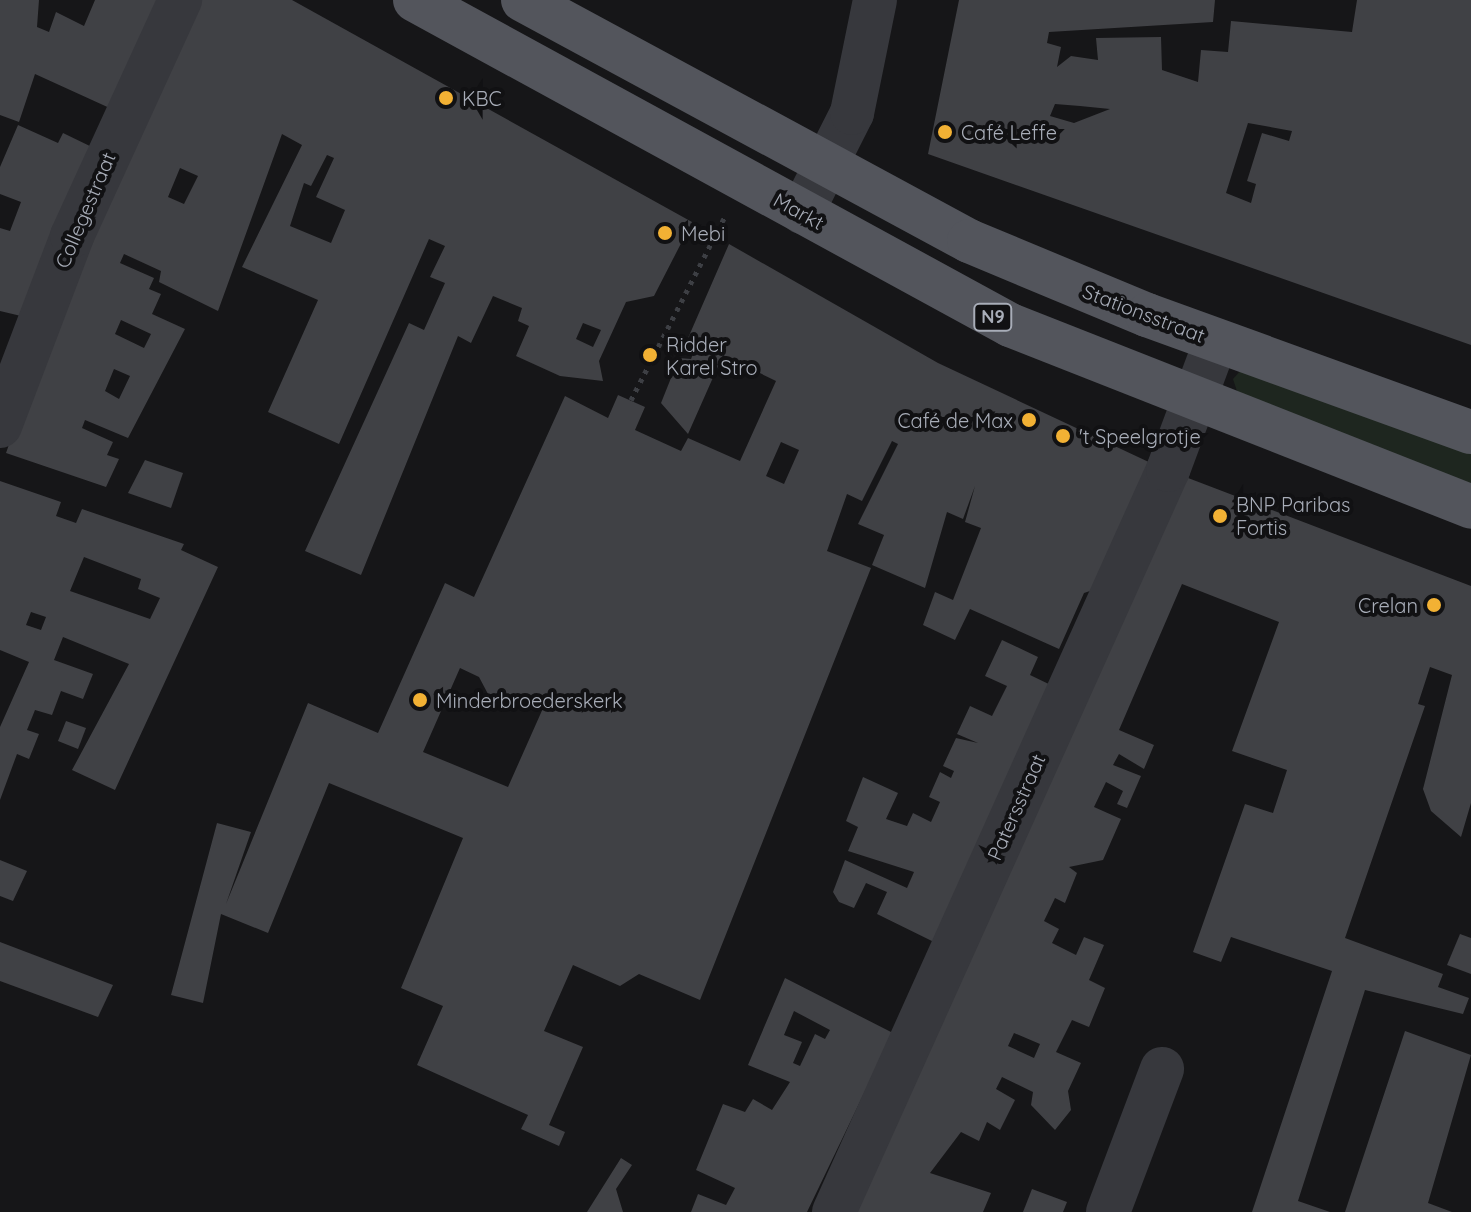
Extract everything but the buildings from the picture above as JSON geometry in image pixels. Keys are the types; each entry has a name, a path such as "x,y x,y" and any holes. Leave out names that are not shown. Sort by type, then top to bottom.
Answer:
{"main road":[{"name":"Markt","path":"415,0 1010,325 1193,401"},
{"path":"523,0 828,167"},
{"name":"Stationsstraat","path":"828,167 969,241 1216,341 1471,432"},
{"name":"N9","path":"1193,401 1471,507"}],"street":[{"name":"Collegestraat","path":"0,426 16,336 180,0"},
{"path":"802,212 828,167 852,113 875,0"},
{"name":"Patersstraat","path":"834,1212 1193,401 1216,341"},
{"path":"1108,1212 1162,1069"}],"path":[{"path":"631,400 743,180"}],"shaded area":[{"path":"1241,370 1471,448 1471,484 1240,400 1233,379"}],"place":[{"name":"KBC","path":"446,98"},
{"name":"Café Leffe","path":"945,132"},
{"name":"Mebi","path":"665,233"},
{"name":"Ridder Karel Stro","path":"650,355"},
{"name":"Café de Max","path":"1029,420"},
{"name":"'t Speelgrotje","path":"1063,436"},
{"name":"BNP Paribas Fortis","path":"1220,516"},
{"name":"Crelan","path":"1434,605"},
{"name":"Minderbroederskerk","path":"420,700"}]}
